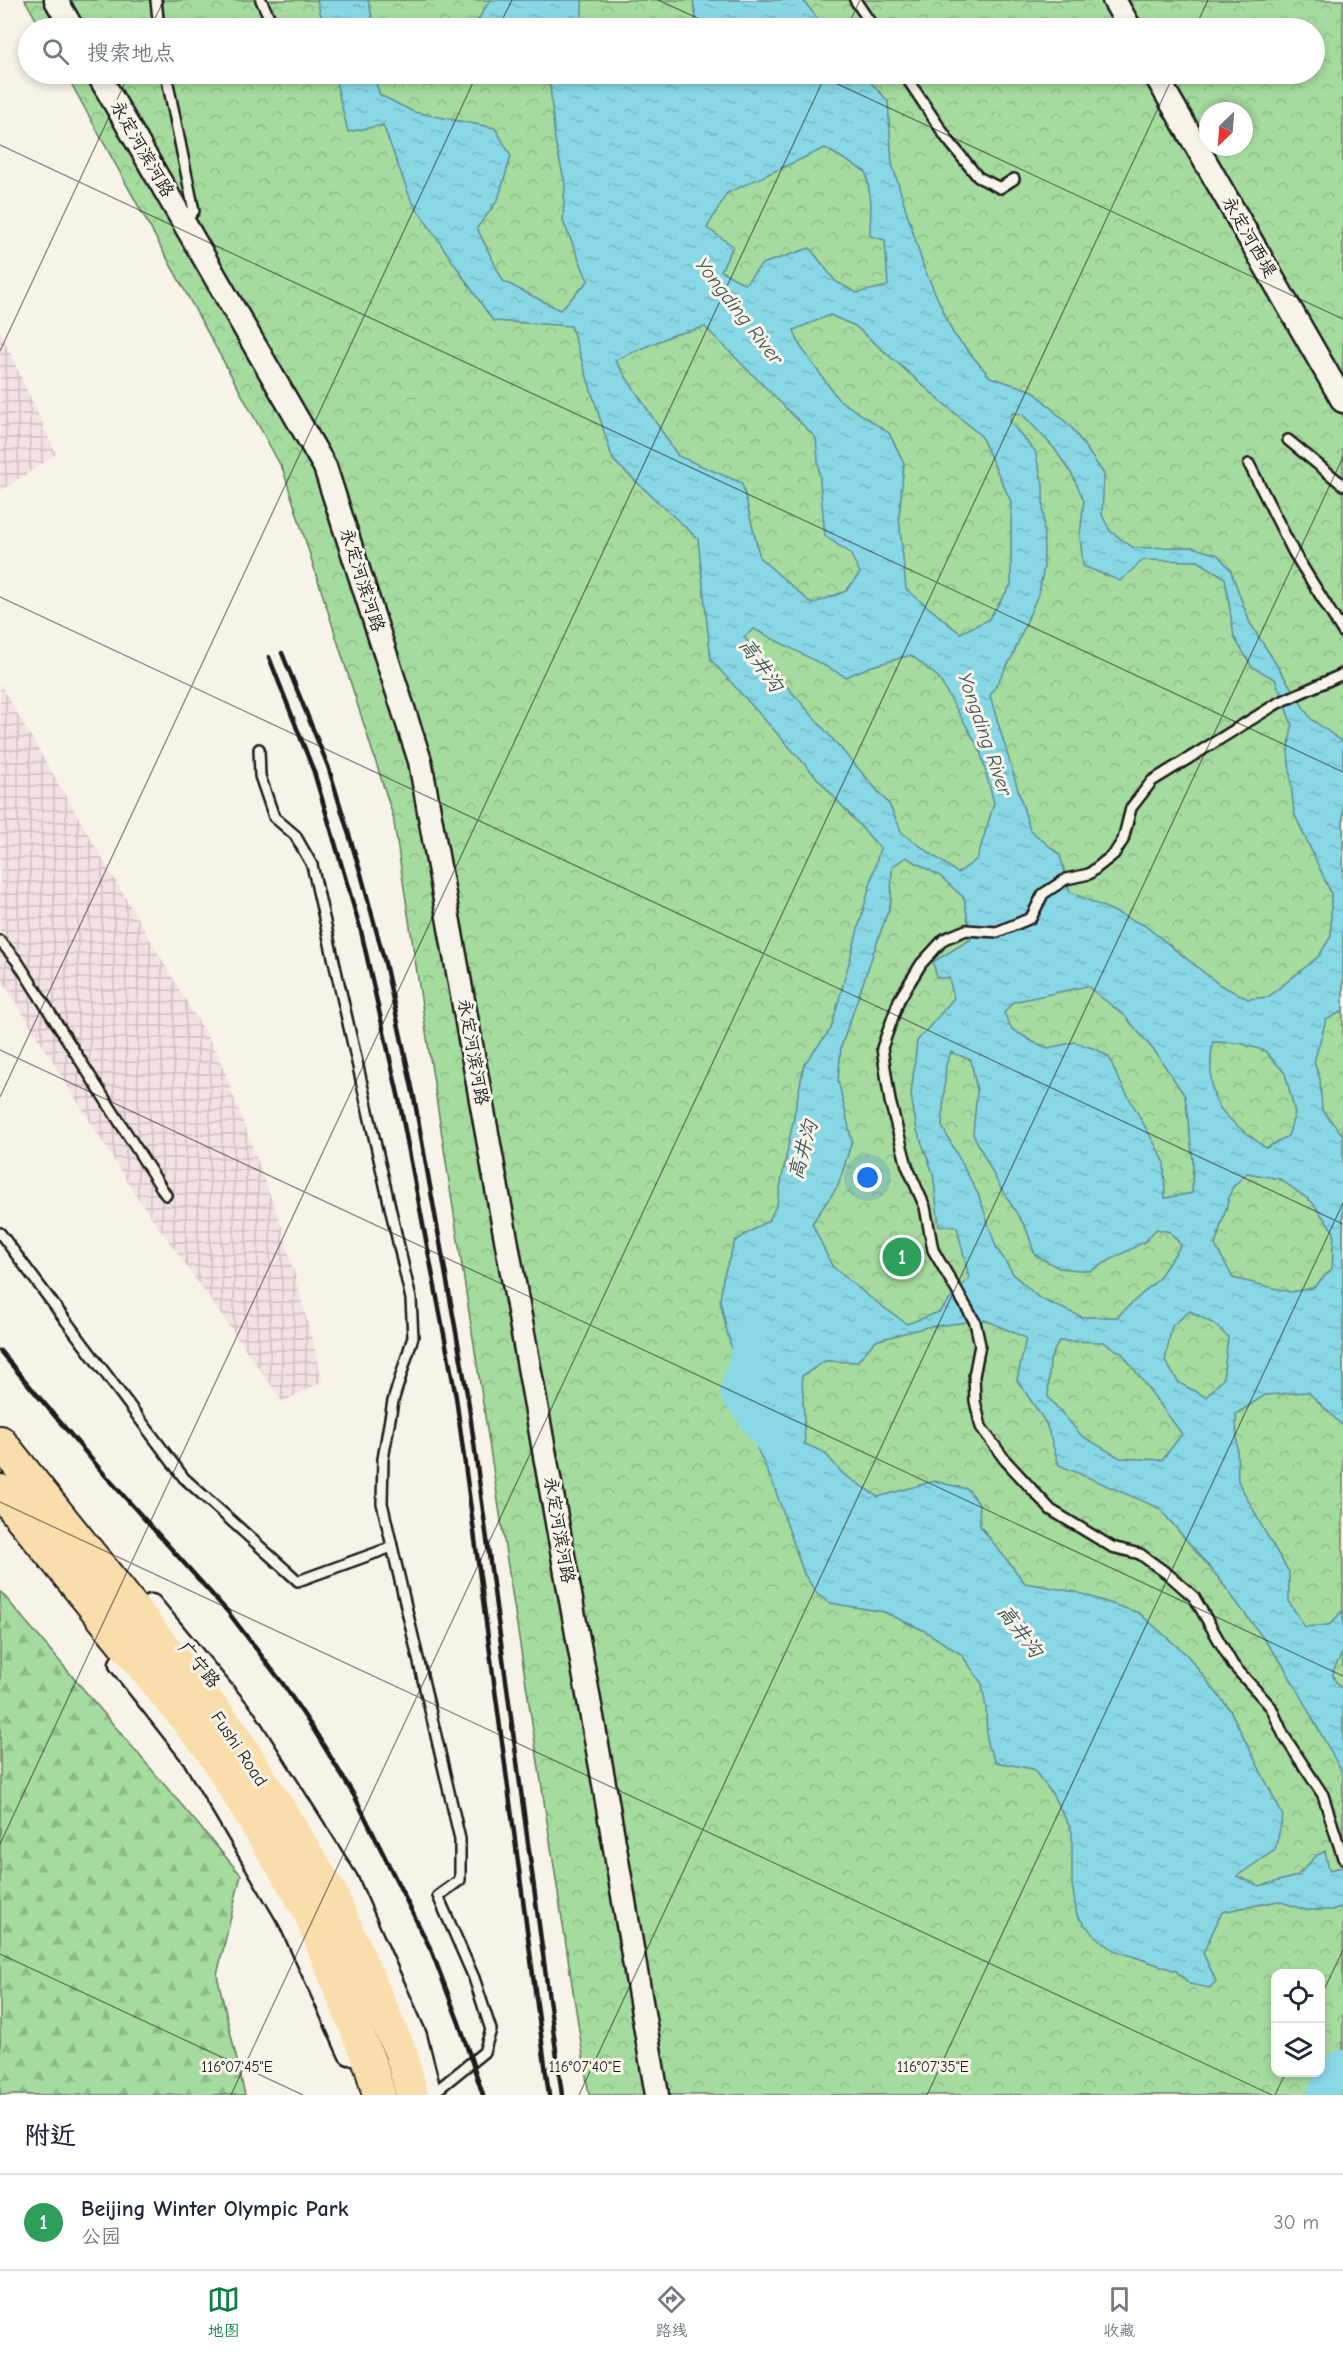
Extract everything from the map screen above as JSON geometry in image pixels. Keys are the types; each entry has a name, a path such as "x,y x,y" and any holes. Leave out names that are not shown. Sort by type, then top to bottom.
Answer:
{"highway":[{"name":"Fushi Road","path":"0,1442 232,1732 331,1893 401,2054 412,2095"},
{"name":"Fushi Road","path":"0,1491 210,1749 307,1908 371,2066 379,2095"}],"street":[{"path":"56,0 66,18"},
{"path":"1114,0 1124,18"},
{"name":"永定河滨河路","path":"104,84 326,467 420,761 603,1778 657,2095"},
{"name":"永定河西堤","path":"1161,84 1343,401"},
{"name":"广宁路","path":"0,1424 243,1717 346,1881 415,2036 430,2095"},
{"path":"0,1510 194,1757 290,1920 359,2072 363,2095"}],"lane":[{"path":"156,0 158,18"},
{"path":"261,0 270,18"},
{"path":"855,0 867,18"},
{"path":"168,84 194,211 184,222"},
{"path":"911,84 948,140 978,177 1000,188 1014,179"},
{"path":"1288,440 1343,485"},
{"path":"1249,464 1294,553 1343,632"},
{"path":"1343,674 1278,703 1152,781 1131,808 1123,840 1114,854 1089,874 1066,879 1043,894 1031,918 998,932 966,930 944,939 921,964 899,1000 882,1048 890,1101 907,1166 925,1207 933,1250 975,1322 980,1345 974,1384 981,1427 1005,1460 1052,1510 1112,1547 1140,1554 1194,1597 1233,1665 1271,1707 1284,1736 1323,1795 1343,1858"},
{"path":"259,749 260,776 274,818 295,835 312,865 411,1299 413,1337 393,1401 383,1460 382,1503 460,1839 460,1880 438,1896 474,1978 491,2030 484,2052 430,2095"},
{"path":"0,941 17,961 166,1195"},
{"path":"0,1233 184,1478 298,1581 392,1547"}],"shaded area":[{"path":"0,331 56,454 0,491"},
{"path":"0,684 219,1057 282,1227 323,1381 283,1402 135,1194 0,980"}],"green space":[{"path":"25,0 1343,0 1343,2095 589,2095 393,816 283,470 71,84 1325,84 1325,18 35,18"},
{"path":"0,1591 241,1875 217,1975 245,2095 0,2095"}],"water":[{"path":"317,0 368,0 372,18 322,18"},
{"path":"490,0 582,0 582,18 479,18"},
{"path":"693,0 803,0 817,18 696,18"},
{"name":"Yongding River","path":"336,84 376,84 380,95 414,112 495,128 511,156 498,200 477,228 503,281 560,310 588,281 563,221 565,183 555,141 550,85 547,84 872,84 888,101 892,164 924,268 953,333 990,377 1033,391 1072,428 1104,474 1102,515 1110,531 1134,548 1192,547 1218,555 1230,569 1250,623 1311,719 1343,742 1343,1011 1326,1020 1314,1062 1320,1079 1322,1110 1343,1135 1343,1426 1308,1392 1265,1395 1236,1414 1238,1481 1289,1572 1289,1602 1305,1627 1329,1625 1343,1611 1343,1651 1333,1674 1334,1679 1343,1689 1343,1774 1283,1665 1217,1576 1159,1508 1059,1465 1046,1423 1017,1380 1026,1338 985,1320 927,1327 875,1341 857,1362 825,1361 802,1376 805,1444 824,1452 843,1474 878,1497 934,1481 967,1489 979,1504 980,1526 1025,1583 1076,1592 1139,1613 1187,1655 1230,1710 1283,1816 1275,1850 1237,1876 1259,1886 1297,1876 1317,1855 1325,1851 1329,1870 1343,1867 1343,1906 1332,1910 1306,1910 1278,1901 1222,1912 1203,1953 1216,1981 1210,1988 1190,1984 1176,1971 1114,1950 1096,1937 1077,1916 1072,1884 1072,1831 1051,1792 1033,1769 996,1762 987,1744 986,1708 982,1684 962,1655 925,1631 884,1612 830,1603 817,1594 804,1574 774,1486 757,1448 745,1386 729,1340 720,1301 723,1278 735,1241 769,1220 777,1204 804,1064 831,1029 880,848 711,660 698,539 613,460 571,326 493,321 411,200 383,125 348,132","holes":["825,148 866,172 871,202 870,236 885,240 888,286 857,293 835,281 810,248 762,264 745,284 721,271 733,246 707,228 727,193","830,315 855,326 981,436 1011,502 1011,585 988,620 960,633 906,589 899,517 904,463 889,433 838,399 799,344 794,330","705,327 816,438 825,536 850,553 860,573 846,591 812,604 760,558 742,483 678,456 615,360 673,335","1012,413 1022,414 1054,448 1073,476 1084,501 1080,535 1083,566 1120,581 1143,560 1198,561 1225,578 1234,637 1252,667 1275,679 1292,725 1288,752 1294,813 1331,893 1331,936 1319,956 1268,997 1248,999 1220,985 1144,925 1070,892 1060,855 1030,830 990,696 1012,657 1039,592 1044,567 1043,484 1035,451 1010,422","754,629 846,677 872,666 911,655 938,677 980,750 994,803 977,859 958,873 902,833 889,804 744,637","906,857 940,876 964,898 971,939 933,962 937,978 949,978 954,998 917,1041 911,1095 917,1130 933,1173 939,1226 957,1227 969,1278 939,1312 907,1324 832,1266 812,1223 838,1186 852,1141 838,1080 841,1047 891,902 892,867","1087,986 1125,1016 1156,1053 1185,1096 1193,1161 1192,1193 1165,1198 1164,1161 1117,1076 1109,1057 1098,1050 1075,1042 1048,1048 1033,1042 1012,1029 1004,1013 1013,1002","1213,1042 1240,1043 1265,1051 1285,1073 1295,1113 1288,1136 1266,1148 1232,1121 1221,1109 1214,1097 1211,1081","951,1052 971,1060 977,1091 973,1134 1000,1187 1026,1228 1035,1255 1059,1268 1090,1271 1146,1241 1156,1229 1170,1232 1181,1245 1158,1279 1117,1317 1082,1317 1039,1298 1014,1275 996,1247 979,1196 942,1126 946,1065","1247,1173 1280,1179 1312,1202 1334,1232 1332,1269 1313,1288 1290,1292 1233,1278 1215,1245 1232,1188","1190,1311 1214,1324 1228,1337 1223,1379 1206,1397 1179,1383 1165,1361 1172,1326","1059,1341 1103,1342 1122,1353 1182,1434 1162,1460 1120,1458 1082,1436 1048,1397 1050,1360"]}],"waterway":[{"name":"高井沟","path":"752,1334 736,1392 776,1447"},
{"name":"高井沟","path":"1323,2095 1334,2071 1343,2066"}],"railway":[{"path":"282,653 328,766 361,874 385,963 414,1097 468,1399 562,2095"},
{"path":"269,657 314,772 361,931 399,1099 456,1397 549,2095"},
{"path":"0,1351 104,1474 228,1612 283,1684 314,1730 355,1797 432,1952 483,2095"}],"place":[{"name":"Beijing Winter Olympic Park","path":"902,1257"}]}
